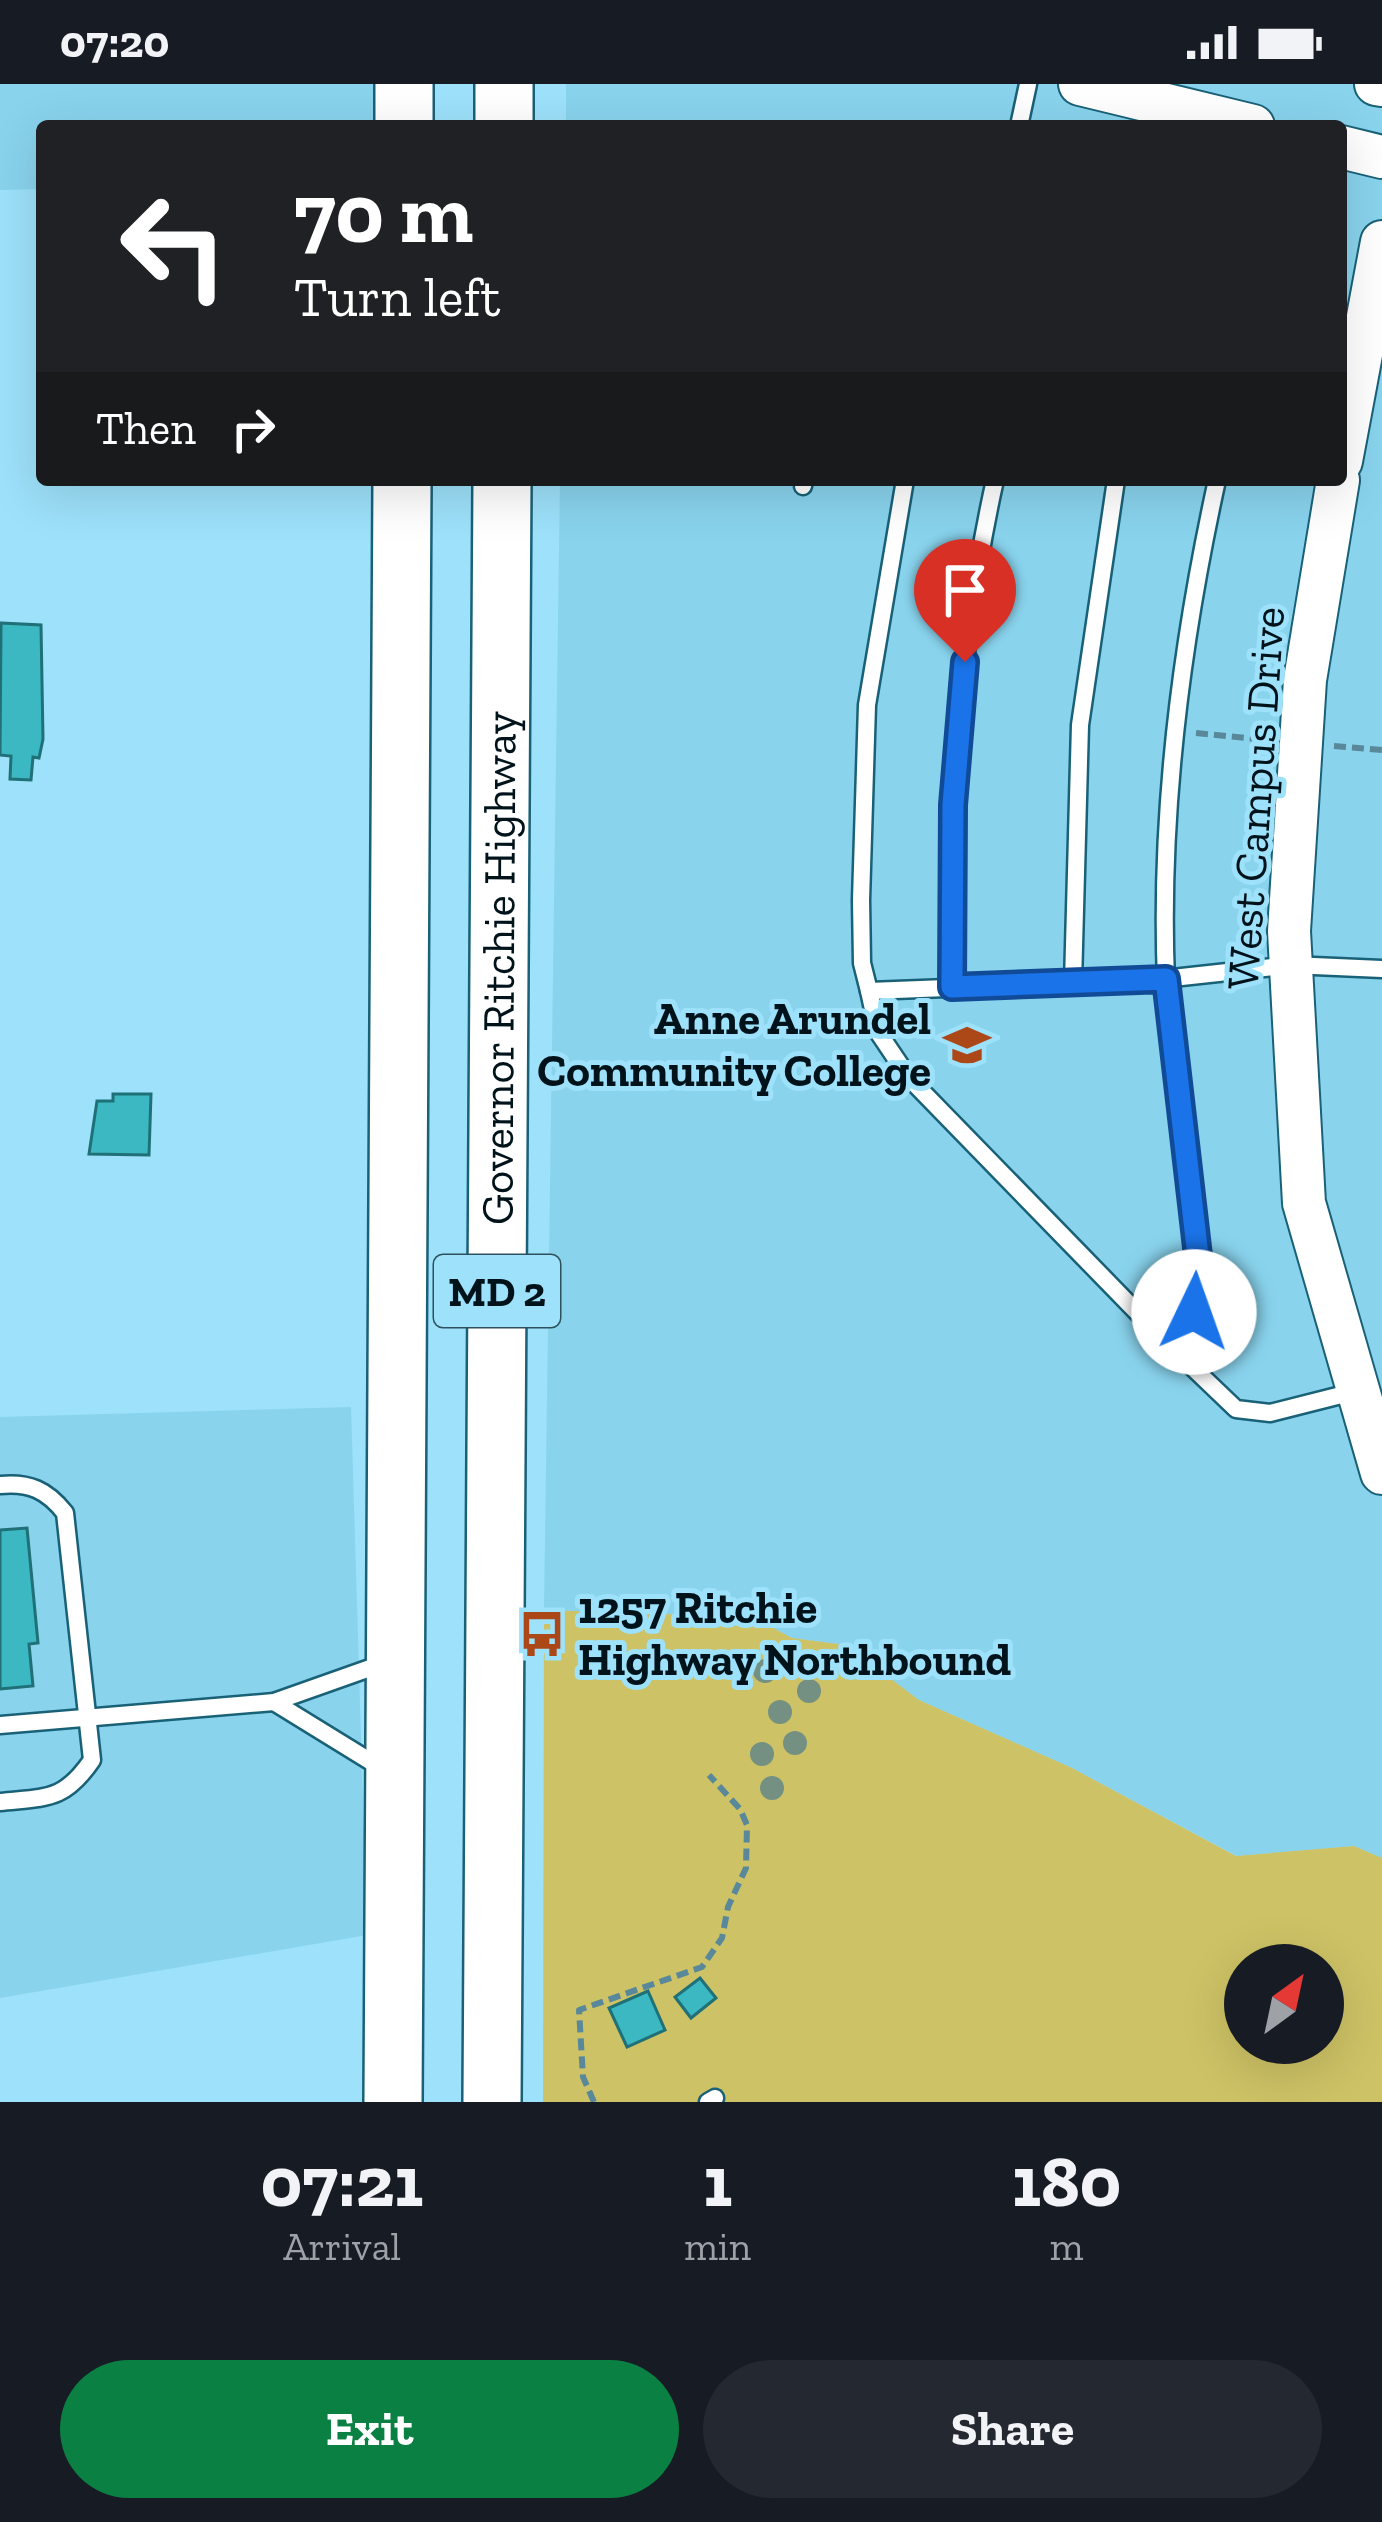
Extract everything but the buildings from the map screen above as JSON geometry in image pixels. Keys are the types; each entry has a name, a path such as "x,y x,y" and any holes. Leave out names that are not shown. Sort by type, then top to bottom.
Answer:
{"highway":[{"path":"404,84 404,120"},
{"path":"504,84 504,120"},
{"name":"MD 2","path":"393,2102 402,486"},
{"name":"Governor Ritchie Highway","path":"492,2102 502,486"}],"street":[{"path":"1080,84 1228,120"},
{"path":"1347,148 1382,157"},
{"path":"1347,429 1382,242"},
{"name":"West Campus Drive","path":"1337,486 1305,680 1291,965 1304,1203 1382,1473"}],"lane":[{"path":"1020,120 1028,84"},
{"path":"903,486 867,705 862,963 878,1032 909,1078 1236,1409 1270,1413 1358,1390"},
{"path":"952,987 952,845 959,724 969,621 994,486"},
{"path":"1073,983 1080,725 1095,590 1115,486"},
{"path":"1165,1341 1194,1312 1201,1282 1166,979 1172,758 1185,626 1216,486"},
{"path":"869,991 1166,979 1291,965 1382,969"},
{"path":"0,1485 22,1483 52,1496 64,1513 91,1716 92,1760 76,1784 57,1796 0,1802"},
{"path":"0,1725 274,1702 396,1660"},
{"path":"274,1702 395,1776"}],"path":[{"path":"594,2102 583,2078 579,2010 702,1967 722,1938 728,1906 746,1868 747,1825 740,1809 709,1775"}],"shaded area":[{"path":"0,84 378,84 378,120 36,120 36,189 0,190"},
{"name":"Anne Arundel Community College","path":"566,84 1382,84 1382,1858 1354,1846 1237,1856 1072,1768 919,1700 845,1645 792,1638 766,1624 724,1616 544,1610 560,486 1347,486 1347,120 566,120"},
{"path":"351,1407 367,1935 0,1998 0,1417"},
{"path":"544,1610 724,1616 766,1624 792,1638 846,1645 919,1700 1072,1768 1236,1856 1354,1846 1382,1858 1382,2102 543,2102"}],"place":[{"name":"Anne Arundel Community College","path":"967,1045"},
{"name":"1257 Ritchie Highway Northbound","path":"542,1634"}],"route":[{"path":"965,662 953,805 952,987 1166,979 1201,1282 1194,1312"}]}
